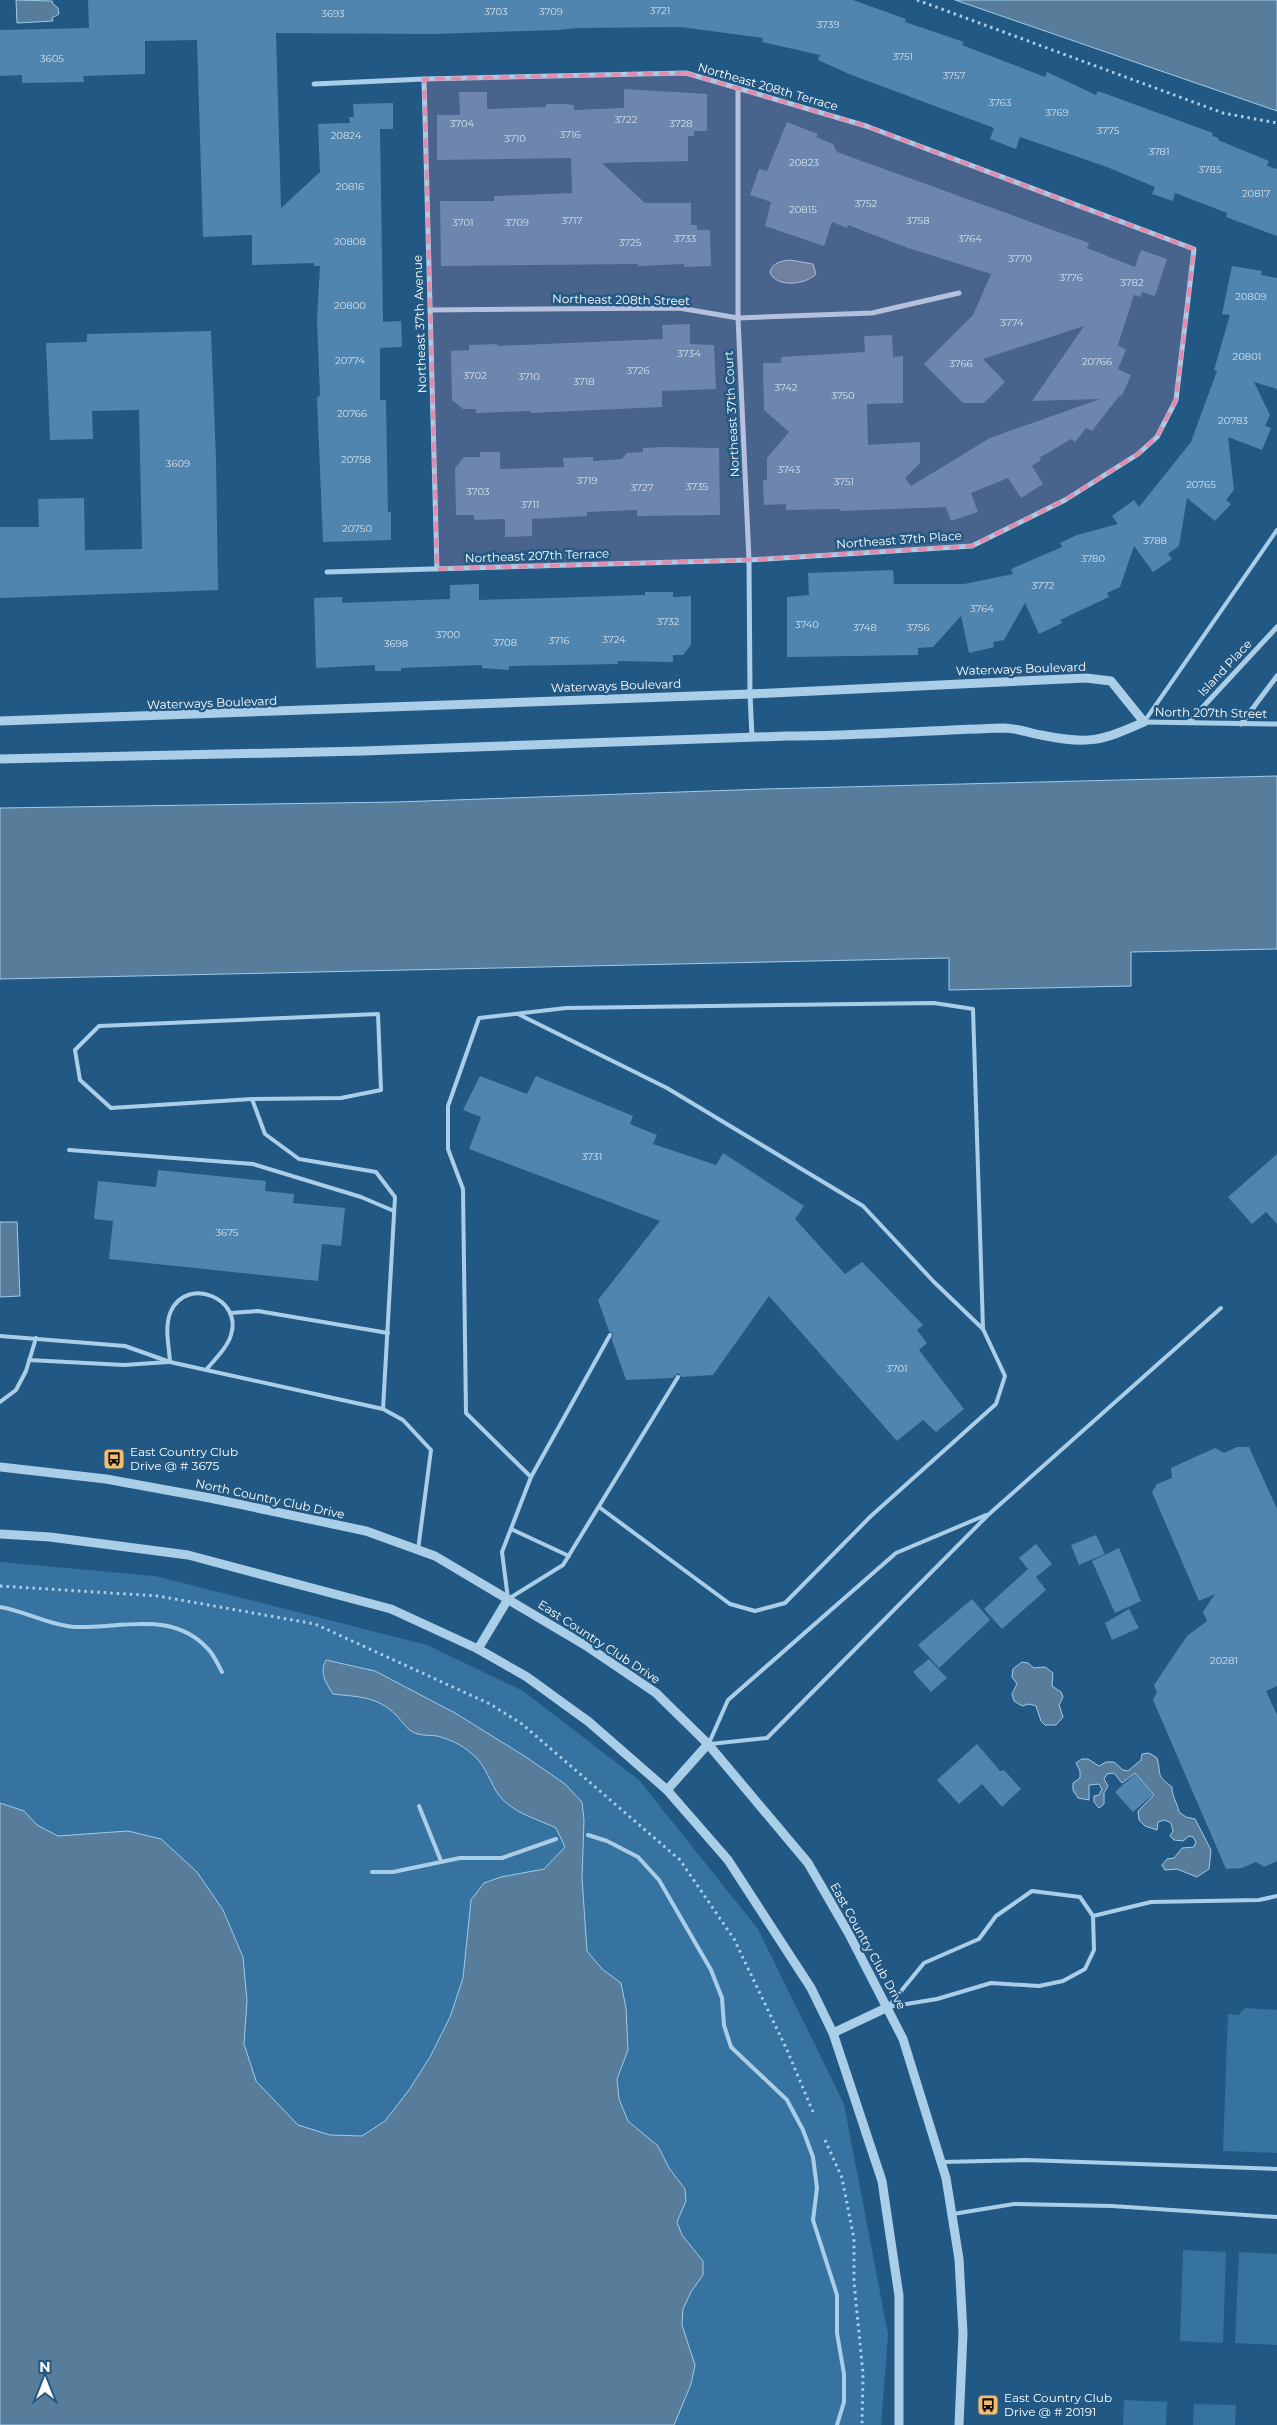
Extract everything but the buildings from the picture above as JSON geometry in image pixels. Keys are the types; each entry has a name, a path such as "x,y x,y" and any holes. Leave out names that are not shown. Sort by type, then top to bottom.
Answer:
{"street":[{"name":"Northeast 208th Terrace","path":"314,84 424,79 686,73 866,126 1194,249"},
{"name":"Northeast 37th Avenue","path":"424,79 437,569"},
{"name":"Northeast 37th Court","path":"738,89 738,318 749,560 752,737"},
{"name":"Northeast 37th Place","path":"749,560 972,546 1065,500 1138,454 1156,437 1176,400 1194,249"},
{"name":"Northeast 208th Street","path":"430,310 679,308 738,318 872,313 959,293"},
{"name":"Northeast 207th Terrace","path":"326,572 749,560"},
{"name":"Island Place","path":"1189,722 1277,627"},
{"path":"1241,724 1277,676"},
{"name":"Waterways Boulevard","path":"0,722 750,694 1086,678 1111,682 1144,722"},
{"name":"North 207th Street","path":"1144,722 1277,724"},
{"path":"0,759 363,751 752,737 851,736 1007,728 1069,741 1090,742 1113,736 1144,722"},
{"name":"North Country Club Drive","path":"0,1467 106,1479 200,1496 366,1531 435,1556 519,1605"},
{"path":"0,1534 50,1537 210,1559 391,1609 478,1649 527,1677 589,1722 667,1790 733,1868 811,1988 833,2033 882,2181 899,2296 899,2425"},
{"path":"478,1649 508,1599"},
{"name":"East Country Club Drive","path":"519,1605 588,1647 656,1693 708,1744 808,1863 888,2007 903,2040 941,2162 960,2259 963,2333 959,2425"},
{"path":"667,1790 708,1744"},
{"path":"833,2033 888,2007"}],"lane":[{"path":"1144,722 1277,530"},
{"path":"531,1476 466,1413 463,1189 448,1149 448,1106 479,1018 566,1008 934,1003 973,1009 983,1329"},
{"path":"378,1014 381,1090 341,1098 252,1099 111,1108 80,1080 75,1050 99,1026 378,1014"},
{"path":"518,1014 667,1088 863,1206 934,1282 983,1329 1006,1376 996,1404 871,1516 785,1604 755,1611 730,1604 599,1507"},
{"path":"252,1099 265,1134 299,1159 376,1172 394,1197 383,1409"},
{"path":"69,1150 253,1164 361,1196 394,1211"},
{"path":"170,1362 168,1320 177,1303 195,1293 206,1293 224,1303 230,1313 233,1324 232,1335 206,1370"},
{"path":"708,1744 767,1738 988,1515 1221,1308"},
{"path":"230,1313 258,1311 388,1333"},
{"path":"610,1335 531,1476 502,1552 508,1599 563,1565 678,1377"},
{"path":"0,1336 125,1346 170,1362 383,1409 403,1420 431,1450 418,1550"},
{"path":"0,1402 16,1390 36,1338"},
{"path":"29,1360 124,1364 170,1362"},
{"path":"708,1744 728,1700 896,1553 988,1515"},
{"path":"511,1529 569,1556"},
{"path":"0,1607 43,1621 72,1627 134,1623 164,1624 189,1634 209,1649 222,1672"},
{"path":"419,1806 440,1861"},
{"path":"588,1835 607,1841 638,1856 659,1880 711,1970 722,1998 724,2025 731,2047 787,2100 803,2130 813,2157 817,2188 813,2220 837,2295 837,2333 844,2374 844,2402 837,2425"},
{"path":"372,1872 393,1872 460,1858 502,1858 556,1840"},
{"path":"1032,1891 1080,1897 1093,1916 1094,1950 1091,1957 1085,1969 1063,1980 1039,1986 991,1983 938,1999 888,2007 924,1963 979,1939 996,1916 1032,1891"},
{"path":"1093,1916 1151,1902 1259,1900 1277,1896"},
{"path":"941,2162 1026,2160 1277,2169"},
{"path":"952,2214 1014,2204 1112,2206 1277,2216"}],"path":[{"path":"916,0 1223,113 1277,123"},
{"path":"0,1586 158,1596 315,1624 490,1704 522,1724 680,1860 734,1939 787,2050 816,2118"},
{"path":"823,2135 842,2178 854,2239 854,2282 863,2374 862,2425"}],"highlighted area":[{"path":"686,73 866,126 1194,249 1176,400 1157,437 1138,454 1065,500 972,546 749,560 437,569 424,79"}],"shaded area":[{"path":"16,0 52,1 58,8 59,14 52,18 53,21 17,23"},
{"path":"955,0 1277,0 1277,111"},
{"path":"790,260 813,264 816,274 805,281 784,283 778,281 770,272 771,269 776,264"},
{"path":"1277,776 1277,949 1131,952 1131,986 949,990 949,958 0,979 0,808 397,802 765,789"},
{"path":"0,1222 17,1222 20,1296 0,1297"},
{"path":"0,1562 155,1576 427,1645 523,1691 639,1780 758,1929 844,2104 888,2334 881,2425 0,2425"},
{"path":"326,1660 375,1671 455,1713 526,1757 565,1784 582,1802 584,1820 582,1878 587,1951 602,1969 621,1983 626,2008 628,2050 617,2079 619,2099 628,2121 658,2146 669,2168 685,2189 686,2201 677,2222 682,2235 703,2261 703,2275 691,2292 683,2309 682,2325 695,2365 691,2384 674,2425 0,2425 0,1803 24,1811 37,1825 58,1836 128,1831 161,1839 197,1872 223,1910 243,1957 247,2001 244,2044 256,2081 298,2125 330,2135 362,2136 385,2121 409,2090 430,2057 450,2017 463,1978 471,1900 484,1883 501,1877 544,1869 565,1847 556,1828 523,1814 501,1798 479,1761 464,1747 442,1737 414,1733 382,1704 367,1698 333,1694 323,1674"},
{"path":"1022,1662 1028,1663 1034,1668 1045,1667 1053,1673 1052,1686 1061,1692 1063,1697 1059,1705 1063,1717 1056,1725 1045,1725 1041,1721 1036,1706 1029,1704 1022,1706 1014,1701 1012,1694 1017,1684 1012,1677 1013,1669"},
{"path":"1149,1753 1157,1758 1161,1777 1172,1787 1179,1812 1186,1817 1195,1819 1211,1850 1209,1869 1197,1877 1177,1869 1165,1870 1162,1865 1167,1859 1174,1858 1182,1848 1194,1847 1196,1842 1193,1837 1189,1836 1183,1841 1174,1840 1170,1836 1173,1831 1171,1823 1165,1820 1158,1822 1157,1830 1145,1826 1139,1820 1138,1811 1154,1795 1135,1773 1122,1783 1114,1773 1107,1774 1104,1779 1108,1786 1104,1793 1104,1804 1099,1808 1094,1802 1094,1796 1099,1795 1102,1789 1099,1784 1089,1785 1089,1800 1078,1798 1073,1790 1073,1783 1080,1778 1080,1771 1076,1763 1082,1759 1088,1759 1099,1766 1106,1762 1114,1762 1123,1770 1128,1771 1141,1760 1142,1754"},
{"path":"1245,2008 1277,2010 1277,2153 1223,2151 1228,2014 1238,2015"},
{"path":"1183,2250 1226,2252 1223,2343 1180,2341"},
{"path":"1239,2252 1277,2254 1277,2345 1235,2343"},
{"path":"1124,2400 1167,2402 1166,2425 1123,2425"},
{"path":"1194,2404 1236,2405 1235,2425 1193,2425"}],"place":[{"name":"East Country Club Drive @ # 3675","path":"114,1459"},
{"name":"East Country Club Drive @ # 20191","path":"988,2405"}]}
